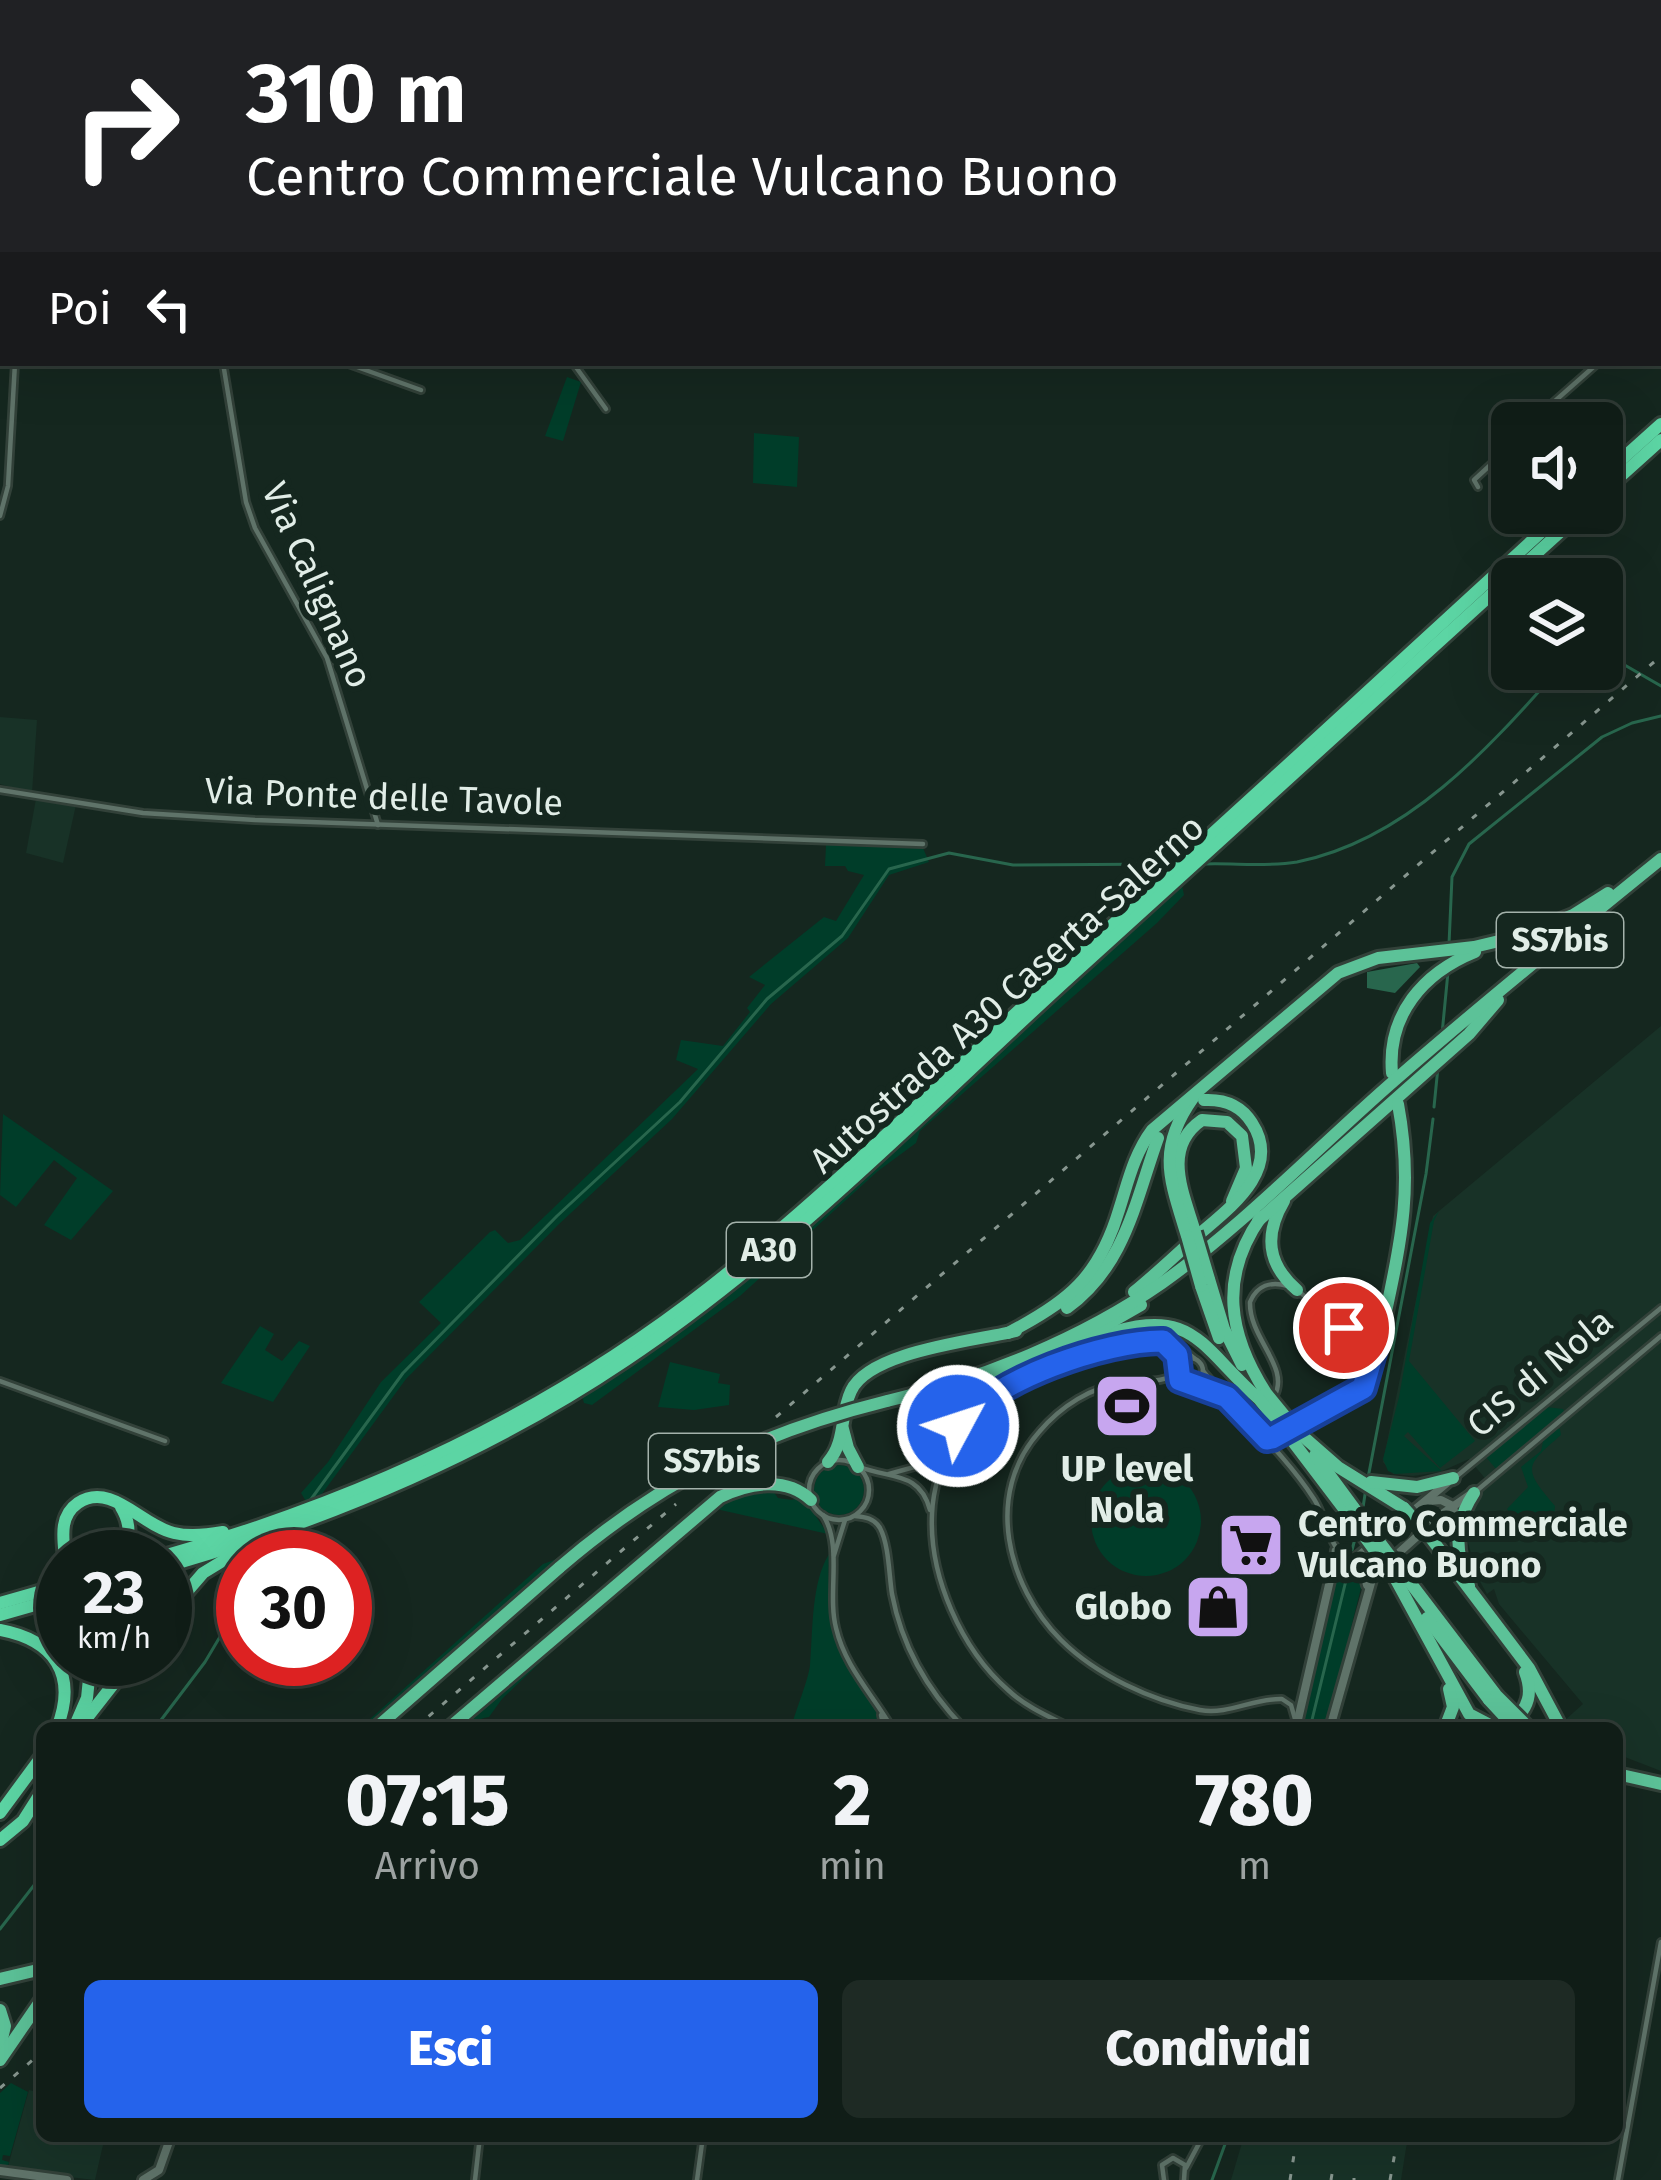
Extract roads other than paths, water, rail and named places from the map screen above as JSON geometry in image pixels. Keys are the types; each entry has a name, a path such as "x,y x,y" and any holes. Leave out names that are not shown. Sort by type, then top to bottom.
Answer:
{"highway":[{"path":"1623,458 1661,424"},
{"path":"1623,475 1661,440"},
{"name":"Autostrada A30 Caserta-Salerno","path":"304,1520 424,1474 544,1411 719,1293 1169,890 1217,838 1540,534"},
{"name":"Autostrada A30 Caserta-Salerno","path":"304,1520 333,1500 434,1457 523,1411 607,1360 711,1286 1557,534"},
{"path":"1392,1073 1400,1017 1419,988 1441,969 1460,954 1573,915 1661,859"},
{"name":"SS7bis","path":"1459,1033 1661,859"},
{"name":"SS7bis","path":"383,1722 563,1569 634,1516 707,1472 777,1440 963,1380 1085,1328 1182,1268 1661,859"},
{"path":"1008,1333 1061,1303 1090,1274 1109,1239 1144,1141 1338,973 1378,958 1441,950 1460,954"},
{"path":"1422,1065 1459,1033"},
{"name":"SS7bis","path":"888,1405 961,1390 1045,1360 1163,1291 1291,1185 1422,1065"},
{"path":"1085,1328 1139,1288 1239,1201 1253,1182 1260,1144 1256,1128 1238,1108 1203,1094"},
{"path":"1191,1234 1168,1175 1168,1151 1177,1124 1203,1094"},
{"path":"1359,1335 1378,1328 1385,1316 1405,1207 1408,1173 1398,1104"},
{"path":"1220,1216 1238,1190 1247,1158 1243,1136 1234,1126 1210,1119 1194,1125 1179,1148 1178,1171 1224,1349 1492,1697 1506,1722"},
{"path":"829,1462 852,1388 873,1367 1031,1327 1062,1311 1106,1270 1129,1226 1158,1138"},
{"path":"1263,1396 1238,1340 1231,1304 1240,1254 1258,1221 1291,1185"},
{"path":"1291,1185 1276,1215 1270,1246 1275,1265 1297,1290"},
{"path":"1045,1360 1118,1330 1152,1324 1178,1327 1209,1345 1263,1396"},
{"path":"843,1428 858,1467"},
{"path":"1292,1434 1405,1508 1538,1682 1558,1722"},
{"path":"1375,1486 1418,1486 1453,1478"},
{"path":"456,1722 713,1502 765,1484 799,1490 811,1500"},
{"path":"1474,1493 1457,1527 1458,1556 1476,1603"},
{"path":"63,1530 73,1507 93,1497 116,1502 151,1524 179,1534 216,1535"},
{"path":"116,1502 129,1530"},
{"path":"277,1530 304,1520"},
{"path":"192,1586 216,1565"},
{"name":"SS7bis","path":"393,1722 563,1569"},
{"path":"1394,1571 1452,1698 1446,1722"},
{"path":"0,1603 36,1596"},
{"path":"0,1615 36,1600"},
{"path":"0,1630 35,1640 54,1656 64,1679 58,1722"},
{"path":"1509,1645 1525,1671 1530,1694 1513,1722"},
{"path":"1437,1660 1469,1714 1484,1722"},
{"path":"78,1722 88,1686"},
{"path":"81,1722 111,1686"},
{"path":"1492,1697 1522,1722"},
{"path":"0,1813 36,1765"},
{"path":"1623,1779 1661,1788"},
{"path":"0,1840 36,1800"},
{"path":"0,1979 36,1973"},
{"path":"0,2010 5,2026 0,2047"},
{"path":"0,2060 36,2010"}],"street":[{"path":"0,516 8,486 15,366"},
{"name":"Via Calignano","path":"223,366 246,502 327,658 378,825"},
{"path":"355,366 422,389"},
{"path":"575,366 606,409"},
{"path":"1554,402 1595,366"},
{"path":"1478,487 1474,480 1491,463"},
{"name":"Via Ponte delle Tavole","path":"0,790 143,813 923,844"},
{"path":"1238,1407 1251,1412 1261,1409 1280,1384 1280,1374 1253,1325 1250,1309 1253,1296 1273,1284 1297,1290 1375,1346 1369,1376 1358,1392 1292,1434 1267,1439"},
{"name":"CIS di Nola","path":"1453,1478 1661,1308"},
{"path":"1359,1335 1348,1345 1351,1357 1358,1361 1371,1357"},
{"name":"CIS di Nola","path":"1474,1493 1661,1336"},
{"path":"1163,1341 1174,1349 1184,1383 1227,1397"},
{"path":"889,1474 925,1464 975,1405 1004,1388 1100,1349 1163,1341 1178,1345 1193,1358 1280,1454 1320,1508 1340,1556 1366,1577 1367,1592"},
{"path":"1193,1358 1162,1381 1120,1383 1089,1393 1037,1433 1020,1461 1008,1501 1014,1564 1048,1625 1066,1645 1102,1670 1144,1692 1199,1709 1235,1709 1282,1699 1294,1710 1294,1722"},
{"path":"1192,1384 1204,1371"},
{"path":"0,1381 165,1441"},
{"path":"932,1515 939,1471 954,1433"},
{"path":"1280,1454 1292,1434"},
{"path":"884,1722 841,1645 832,1614 831,1531 811,1500 814,1474 829,1462 844,1460 917,1484 932,1515 940,1575 970,1644 1011,1694 1061,1722"},
{"path":"823,1515 845,1520 866,1503 868,1480 858,1467"},
{"path":"1331,1576 1453,1478"},
{"path":"1333,1722 1367,1592 1378,1568 1474,1493"},
{"path":"1424,1502 1441,1500 1453,1506"},
{"path":"1453,1506 1457,1527"},
{"path":"855,1516 872,1519 881,1530 895,1606 911,1656 934,1695 959,1722"},
{"path":"831,1566 845,1520"},
{"path":"1295,1722 1331,1576 1334,1545"},
{"path":"1618,2180 1661,1942"},
{"path":"143,2180 156,2177 170,2142"},
{"path":"475,2180 479,2142"},
{"path":"698,2180 702,2142"},
{"path":"1164,2180 1162,2164 1178,2159 1197,2142"},
{"path":"1184,2180 1200,2142"},
{"path":"1178,2159 1193,2180"},
{"path":"0,2171 68,2180"}],"waterway":[{"path":"1623,664 1661,686"},
{"path":"1205,864 1297,862 1374,834 1443,787 1540,690"},
{"path":"1449,944 1452,877 1469,844 1602,737 1661,716"},
{"path":"309,1502 403,1373 557,1216 680,1102 767,999 842,936 889,869 949,853 1013,865 1171,864"},
{"path":"1442,1034 1448,972"},
{"path":"1434,1107 1438,1067"},
{"path":"1368,1478 1433,1119"},
{"path":"1362,1514 1366,1488"},
{"path":"1352,1550 1356,1535"},
{"path":"1311,1722 1348,1572"},
{"path":"160,1722 216,1643"},
{"path":"0,1929 36,1883"},
{"path":"1212,2180 1226,2142"}],"railway":[{"path":"776,1417 1661,656"},
{"path":"422,1722 676,1504"},
{"path":"0,2088 36,2057"},
{"path":"1290,2180 1296,2142"},
{"path":"1390,2180 1397,2142"},
{"path":"1331,2180 1332,2174"}],"place":[{"name":"UP level Nola","path":"1127,1406"},
{"name":"Centro Commerciale Vulcano Buono","path":"1251,1545"},
{"name":"Globo","path":"1218,1607"}]}
